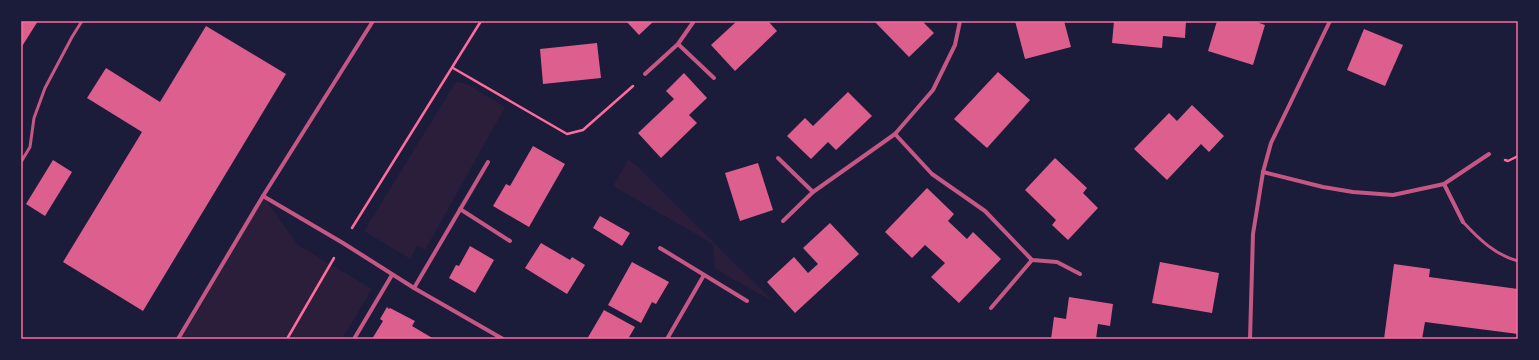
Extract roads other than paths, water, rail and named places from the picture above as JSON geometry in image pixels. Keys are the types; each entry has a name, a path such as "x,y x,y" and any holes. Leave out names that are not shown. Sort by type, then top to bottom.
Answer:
{"street":[{"path":"178,339 263,196 373,21"},
{"path":"646,74 678,44 694,21"},
{"path":"783,221 813,192 895,134 934,90 955,45 960,21"},
{"path":"1250,339 1253,234 1263,172 1271,143 1330,21"},
{"path":"678,44 714,78"},
{"path":"895,134 932,174 985,211 1032,260 1057,262 1080,274"},
{"path":"1263,172 1323,187 1353,192 1393,195 1444,184 1489,154"},
{"path":"778,158 813,192"},
{"path":"414,288 488,162"},
{"path":"1444,184 1463,222"},
{"path":"263,196 343,243 392,275 503,339"},
{"path":"460,209 510,241"},
{"path":"660,248 747,301"},
{"path":"991,308 1032,260"},
{"path":"354,339 392,275"},
{"path":"667,339 704,275"}],"lane":[{"path":"21,162 30,147 34,118 45,88 82,21"},
{"path":"1463,222 1485,244 1510,259 1518,261"}]}
